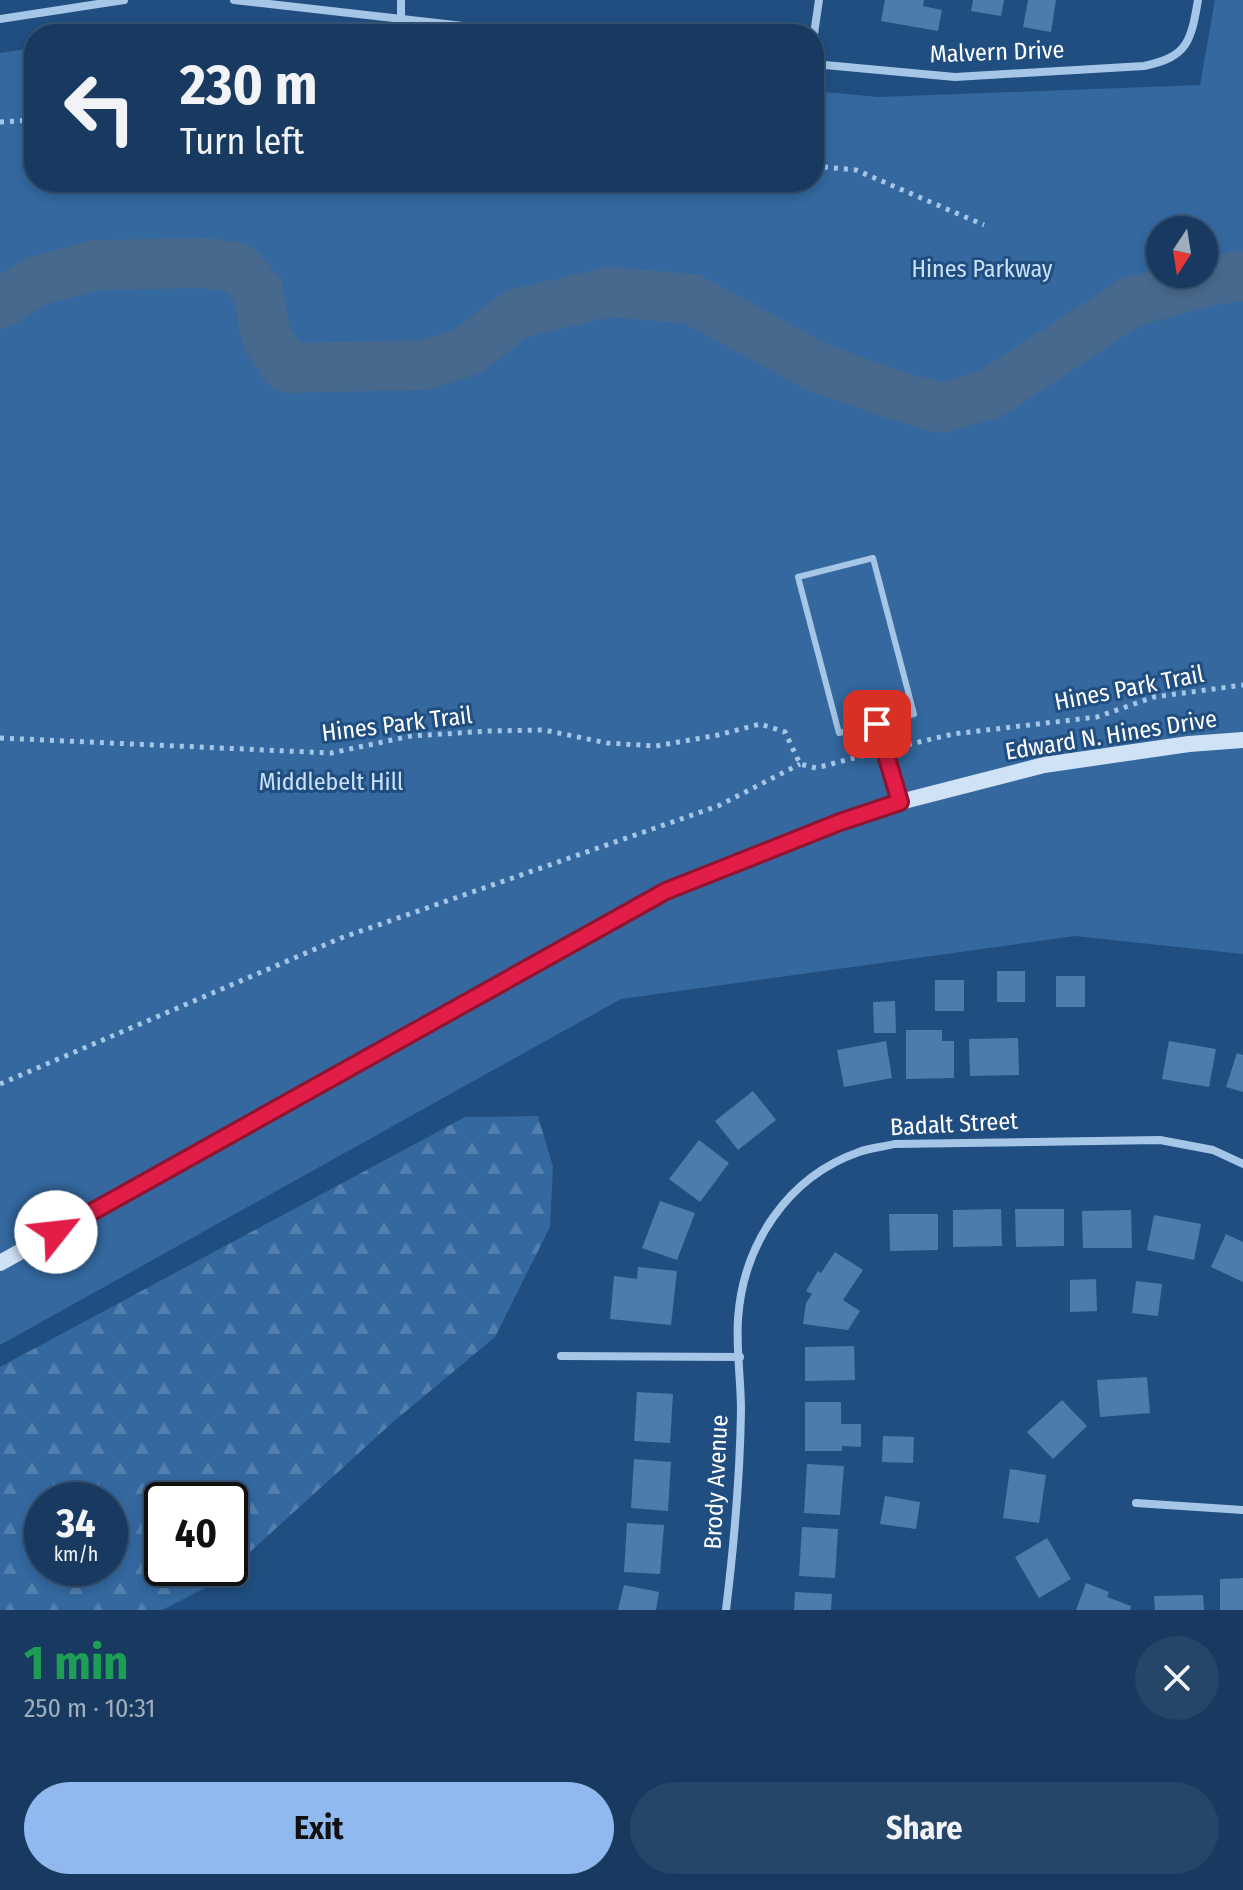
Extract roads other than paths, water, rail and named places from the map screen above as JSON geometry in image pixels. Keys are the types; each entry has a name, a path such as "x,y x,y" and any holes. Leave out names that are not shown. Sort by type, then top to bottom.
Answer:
{"street":[{"path":"0,19 124,0"},
{"path":"234,0 446,24"},
{"path":"401,0 401,19"},
{"path":"815,24 819,0"},
{"name":"Malvern Drive","path":"824,65 955,77 1144,66 1179,54 1188,45 1198,0"},
{"name":"Edward N. Hines Drive","path":"0,1263 666,891 840,822 900,802 1044,765 1189,744 1243,740"},
{"name":"Badalt Street","path":"740,1357 740,1300 755,1248 766,1227 782,1204 803,1184 826,1167 859,1152 894,1144 1160,1140 1213,1150 1243,1164"},
{"path":"561,1356 740,1357"},
{"name":"Brody Avenue","path":"726,1610 739,1472 740,1357"},
{"path":"1136,1503 1243,1510"}],"lane":[{"path":"873,558 914,714 877,724 839,733 798,577 873,558"},
{"path":"877,724 900,802"}],"waterway":[{"path":"0,304 37,281 97,265 206,263 238,268 258,290 266,337 287,368 425,365 468,351 516,314 609,292 692,299 819,368 942,408 990,394 1131,302 1212,280 1243,276"}],"park label":[{"name":"Hines Parkway","path":"982,269"},
{"name":"Middlebelt Hill","path":"331,782"}]}
